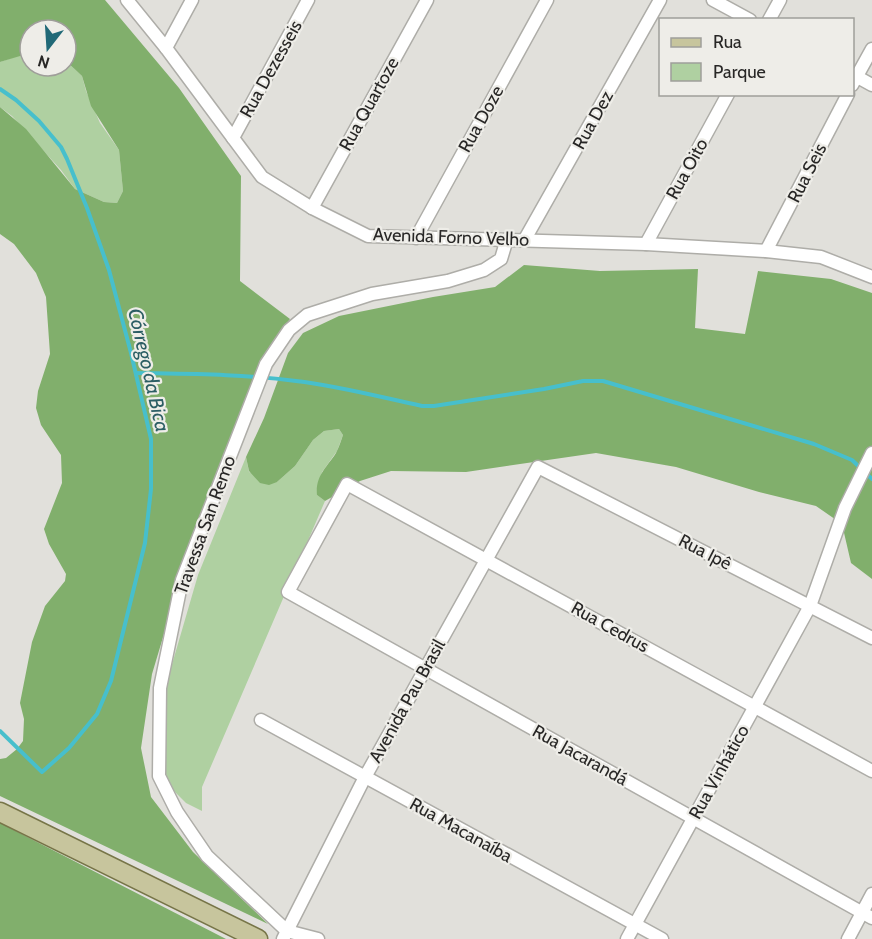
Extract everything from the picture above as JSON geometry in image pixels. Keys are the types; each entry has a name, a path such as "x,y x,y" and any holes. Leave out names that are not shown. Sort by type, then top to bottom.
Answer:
{"main road":[{"path":"0,812 258,939"}],"street":[{"name":"Avenida Forno Velho","path":"127,0 166,48 262,177 312,208 368,236 525,239 766,251 821,257 870,272"},
{"path":"166,48 192,0"},
{"name":"Rua Dezesseis","path":"233,138 308,0"},
{"name":"Rua Quartoze","path":"312,208 426,0"},
{"name":"Rua Doze","path":"416,238 547,0"},
{"name":"Rua Dez","path":"525,239 660,0"},
{"path":"713,0 746,18"},
{"path":"771,18 780,0"},
{"path":"872,49 854,79 872,85"},
{"name":"Rua Oito","path":"646,244 727,96"},
{"name":"Rua Seis","path":"766,251 847,96"},
{"name":"Travessa San Remo","path":"285,935 207,856 177,812 159,776 160,688 182,580 266,364 289,330 307,315 372,294 448,281 484,270 501,259 507,239"},
{"name":"Rua Vinhático","path":"627,939 810,606 845,508 872,453"},
{"name":"Avenida Pau Brasil","path":"285,935 365,777 538,467"},
{"name":"Rua Ipê","path":"538,467 872,638"},
{"name":"Rua Cedrus","path":"288,592 347,484 872,771"},
{"name":"Rua Jacarandá","path":"288,592 867,915"},
{"name":"Rua Macanaíba","path":"261,720 662,939"},
{"path":"848,939 867,915 872,894"},
{"path":"285,935 318,939"}],"green space":[{"path":"0,0 105,0 179,88 241,176 240,281 290,319 277,337 167,624 152,674 141,748 151,797 193,852 268,924 0,796 0,759 6,758 23,741 24,719 20,703 32,642 45,606 65,581 66,574 49,544 44,529 62,483 61,455 41,425 36,408 38,391 50,354 46,297 36,273 14,244 0,234 0,107 26,129 75,189 104,202 117,203 123,191 119,150 91,106 82,76 78,72 78,18 18,18 18,57 0,62"},
{"path":"18,56 18,78 78,78 78,72 82,76 100,123 119,150 123,191 117,203 104,202 75,189 61,170 12,116 0,107 0,62"},
{"path":"524,265 600,271 698,269 695,328 745,334 758,271 831,279 872,293 872,579 851,563 842,524 816,506 759,492 676,467 596,453 466,472 391,471 360,481 325,501 317,495 318,482 339,446 343,435 339,429 324,431 313,440 295,466 277,482 269,485 260,483 249,471 246,457 264,418 288,353 303,333 339,316 495,287"},
{"path":"339,429 343,435 337,451 322,472 317,495 325,501 202,787 202,811 186,803 168,785 161,745 166,685 198,575 246,457 249,472 277,482 295,466 313,440 324,431"},
{"path":"0,823 226,939 0,939"}],"waterway":[{"name":"Córrego da Bica","path":"0,89 39,121 61,147 67,159 109,270 151,439 151,489 145,543 111,681 97,714 69,748 42,772 0,731"},
{"path":"136,373 276,379 328,386 422,406 544,389 583,381 603,381 814,444 852,460 872,479"}]}
